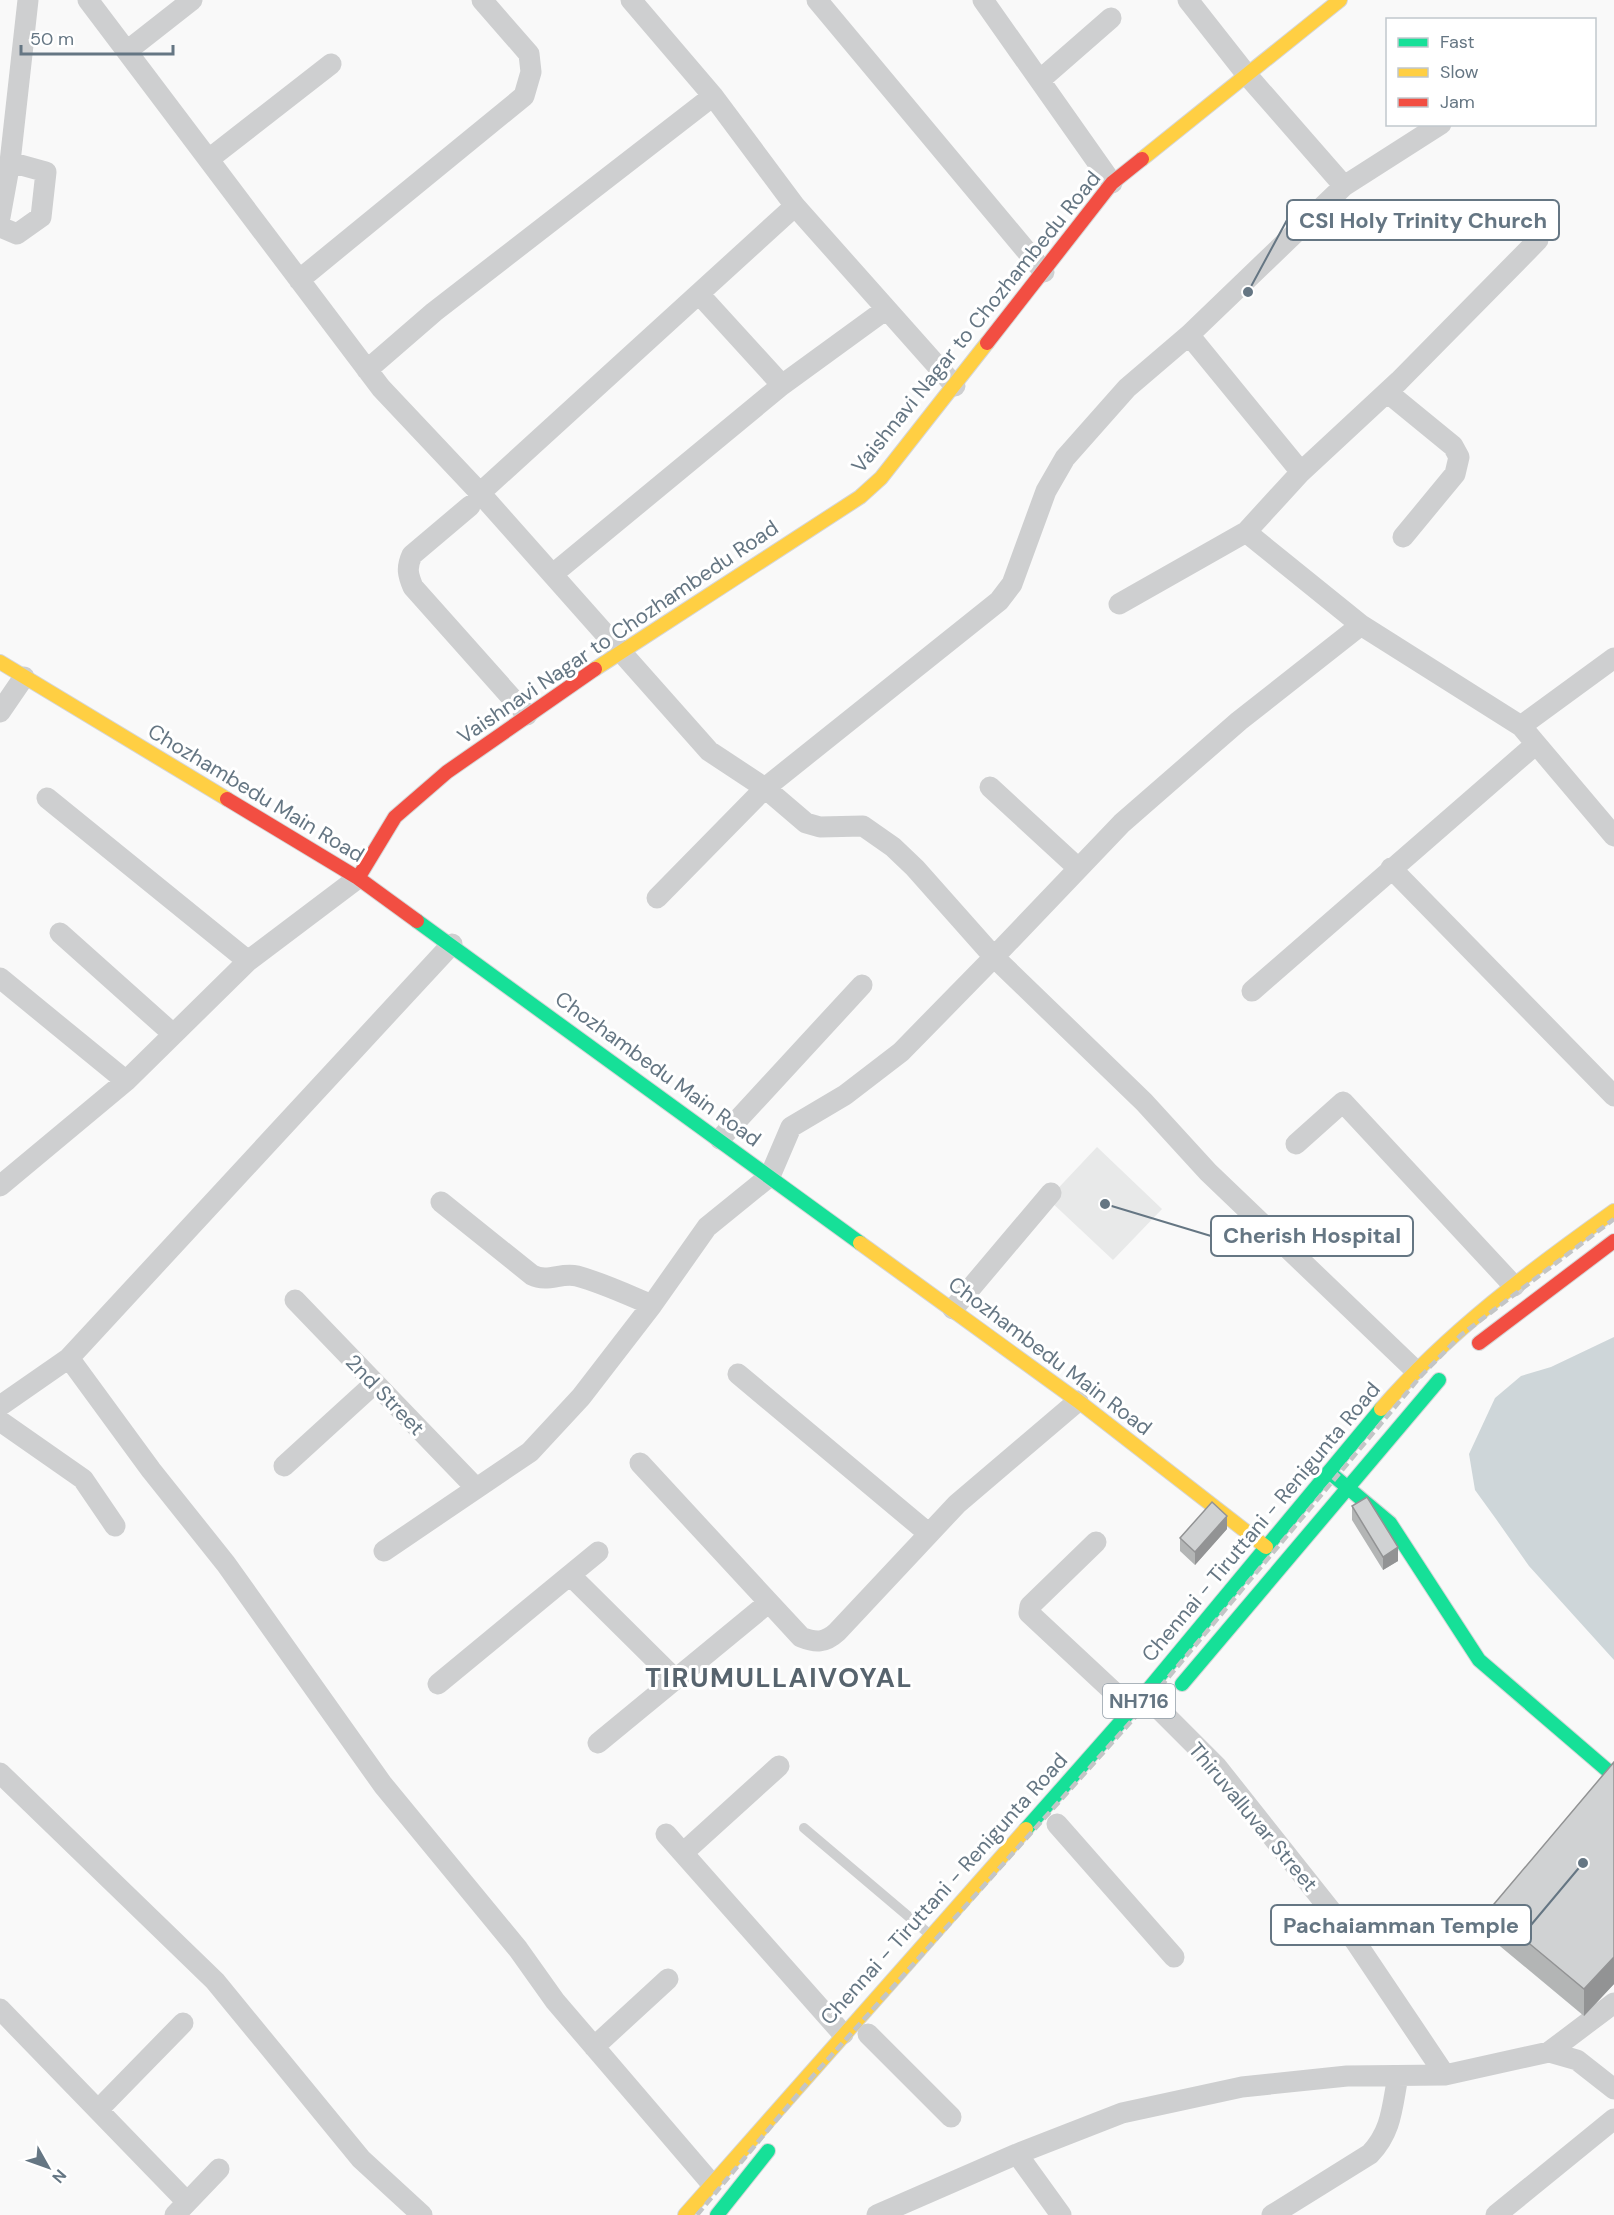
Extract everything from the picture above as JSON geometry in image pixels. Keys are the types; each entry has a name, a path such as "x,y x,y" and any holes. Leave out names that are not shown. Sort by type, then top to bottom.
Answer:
{"main road":[{"name":"Vaishnavi Nagar to Chozhambedu Road","path":"358,879 395,817 447,772 621,653 860,496 881,478 1112,183 1340,0"},
{"name":"Chozhambedu Main Road","path":"0,662 358,879 452,944 572,1034 720,1139 1078,1401 1266,1547"},
{"name":"Chennai - Tiruttani - Renigunta Road","path":"685,2215 711,2183 862,2034 930,1935 1109,1743 1132,1709 1328,1471 1415,1370 1514,1286 1614,1211"},
{"path":"1472,1349 1614,1241"},
{"name":"Chennai - Tiruttani - Renigunta Road","path":"1163,1706 1430,1387 1447,1372"},
{"path":"1328,1471 1390,1523 1479,1660 1614,1776"},
{"path":"717,2215 775,2142"}],"street":[{"path":"0,217 10,162 8,111 28,0"},
{"path":"88,0 381,388 475,499 553,574 709,751 765,788 806,823 820,827 864,826 893,847 915,868 994,957 1144,1102 1208,1172 1415,1370"},
{"path":"127,51 192,0"},
{"path":"299,280 524,96 531,72 529,54 482,0"},
{"path":"631,0 713,96 795,206 885,310 955,386"},
{"path":"817,0 1044,272"},
{"path":"983,0 1112,183"},
{"path":"1188,0 1247,75 1344,186"},
{"path":"1040,80 1111,18"},
{"path":"209,159 331,64"},
{"path":"367,370 434,312 713,96"},
{"path":"657,898 765,788 999,601 1012,584 1046,491 1065,458 1126,388 1189,335 1344,186 1438,126"},
{"path":"0,227 17,234 41,217 46,172 10,162"},
{"path":"527,716 413,587 408,575 408,565 412,555 795,206"},
{"path":"1119,604 1246,532 1300,472 1387,392 1538,240"},
{"path":"699,294 782,385"},
{"path":"553,574 782,385 885,310"},
{"path":"1189,335 1300,472"},
{"path":"1387,392 1453,446 1459,457 1455,474 1403,537"},
{"path":"1246,532 1361,625 1521,726 1614,836"},
{"path":"384,1551 530,1452 581,1398 652,1305 707,1227 770,1176 791,1127 845,1095 901,1052 1122,823 1230,729 1361,625"},
{"path":"1521,726 1577,688 1614,658"},
{"path":"0,712 24,677"},
{"path":"1252,991 1391,867 1536,744"},
{"path":"990,787 1078,868"},
{"path":"46,798 248,961"},
{"path":"1391,867 1614,1096"},
{"path":"0,1186 126,1081 248,961 358,879"},
{"path":"60,933 173,1034"},
{"path":"0,1406 69,1358 452,944"},
{"path":"0,978 126,1081"},
{"path":"720,1139 862,985"},
{"path":"1296,1144 1343,1102 1514,1286"},
{"path":"953,1309 1051,1192"},
{"path":"441,1202 532,1275 542,1280 578,1276 652,1305"},
{"name":"2nd Street","path":"295,1300 476,1488"},
{"path":"69,1358 151,1470 226,1564 383,1785 594,2047 711,2183"},
{"path":"738,1374 928,1533"},
{"path":"284,1466 374,1384"},
{"path":"640,1463 768,1603 801,1637 814,1643 828,1640 957,1504 1078,1401"},
{"path":"0,1421 82,1479 115,1526"},
{"path":"1096,1542 1030,1606 1029,1613 1132,1709"},
{"path":"438,1684 598,1552"},
{"path":"570,1575 674,1678"},
{"path":"598,1743 674,1678 768,1603"},
{"name":"Thiruvalluvar Street","path":"1163,1706 1217,1767 1354,1941 1446,2075"},
{"path":"683,1853 779,1766"},
{"path":"0,1773 215,1981 361,2159 422,2215"},
{"path":"1057,1824 1174,1957"},
{"path":"666,1834 862,2034 951,2117"},
{"path":"594,2047 668,1979"},
{"path":"877,2215 1017,2154 1122,2113 1242,2086 1347,2076 1446,2075 1549,2052 1614,2003"},
{"path":"0,2009 98,2110 181,2209 219,2169"},
{"path":"98,2110 183,2023"},
{"path":"1549,2052 1577,2060 1614,2089"},
{"path":"1272,2215 1370,2154 1386,2134 1398,2076"},
{"path":"1496,2215 1614,2119"},
{"path":"1017,2154 1061,2215"}],"lane":[{"path":"804,1828 930,1935"}],"shaded area":[{"path":"1097,1147 1162,1209 1113,1260 1048,1199"},
{"path":"1614,1337 1614,1660 1529,1566 1475,1490 1469,1454 1495,1398 1521,1376 1551,1367"}],"building":[{"path":"1367,1497 1398,1547 1383,1557 1352,1506"},
{"path":"1212,1502 1227,1516 1195,1552 1180,1538"},
{"path":"1614,1762 1614,1957 1584,1989 1489,1910"}],"railway":[{"path":"697,2215 813,2076 1136,1716 1420,1377 1461,1335 1614,1219"}],"traffic: fast":[{"path":"417,921 860,1243"},
{"path":"1182,1684 1439,1380"},
{"path":"1026,1829 1132,1709 1381,1409"},
{"path":"1329,1472 1390,1523 1479,1660 1614,1776"},
{"path":"717,2215 768,2151"}],"traffic: slow":[{"path":"1142,159 1340,0"},
{"path":"595,669 860,497 881,478 987,343"},
{"path":"0,662 227,799"},
{"path":"1381,1409 1462,1328 1521,1279 1614,1211"},
{"path":"860,1243 1078,1401 1266,1547"},
{"path":"685,2215 1026,1829"}],"traffic: jam":[{"path":"987,343 1112,183 1142,159"},
{"path":"358,878 395,817 447,772 595,669"},
{"path":"227,799 358,878 417,921"},
{"path":"1479,1343 1614,1241"}],"place":[{"name":"CSI Holy Trinity Church","path":"1248,292"},
{"name":"Cherish Hospital","path":"1105,1204"},
{"name":"Pachaiamman Temple","path":"1583,1863"}],"district":[{"name":"TIRUMULLAIVOYAL","path":"779,1678"}]}
